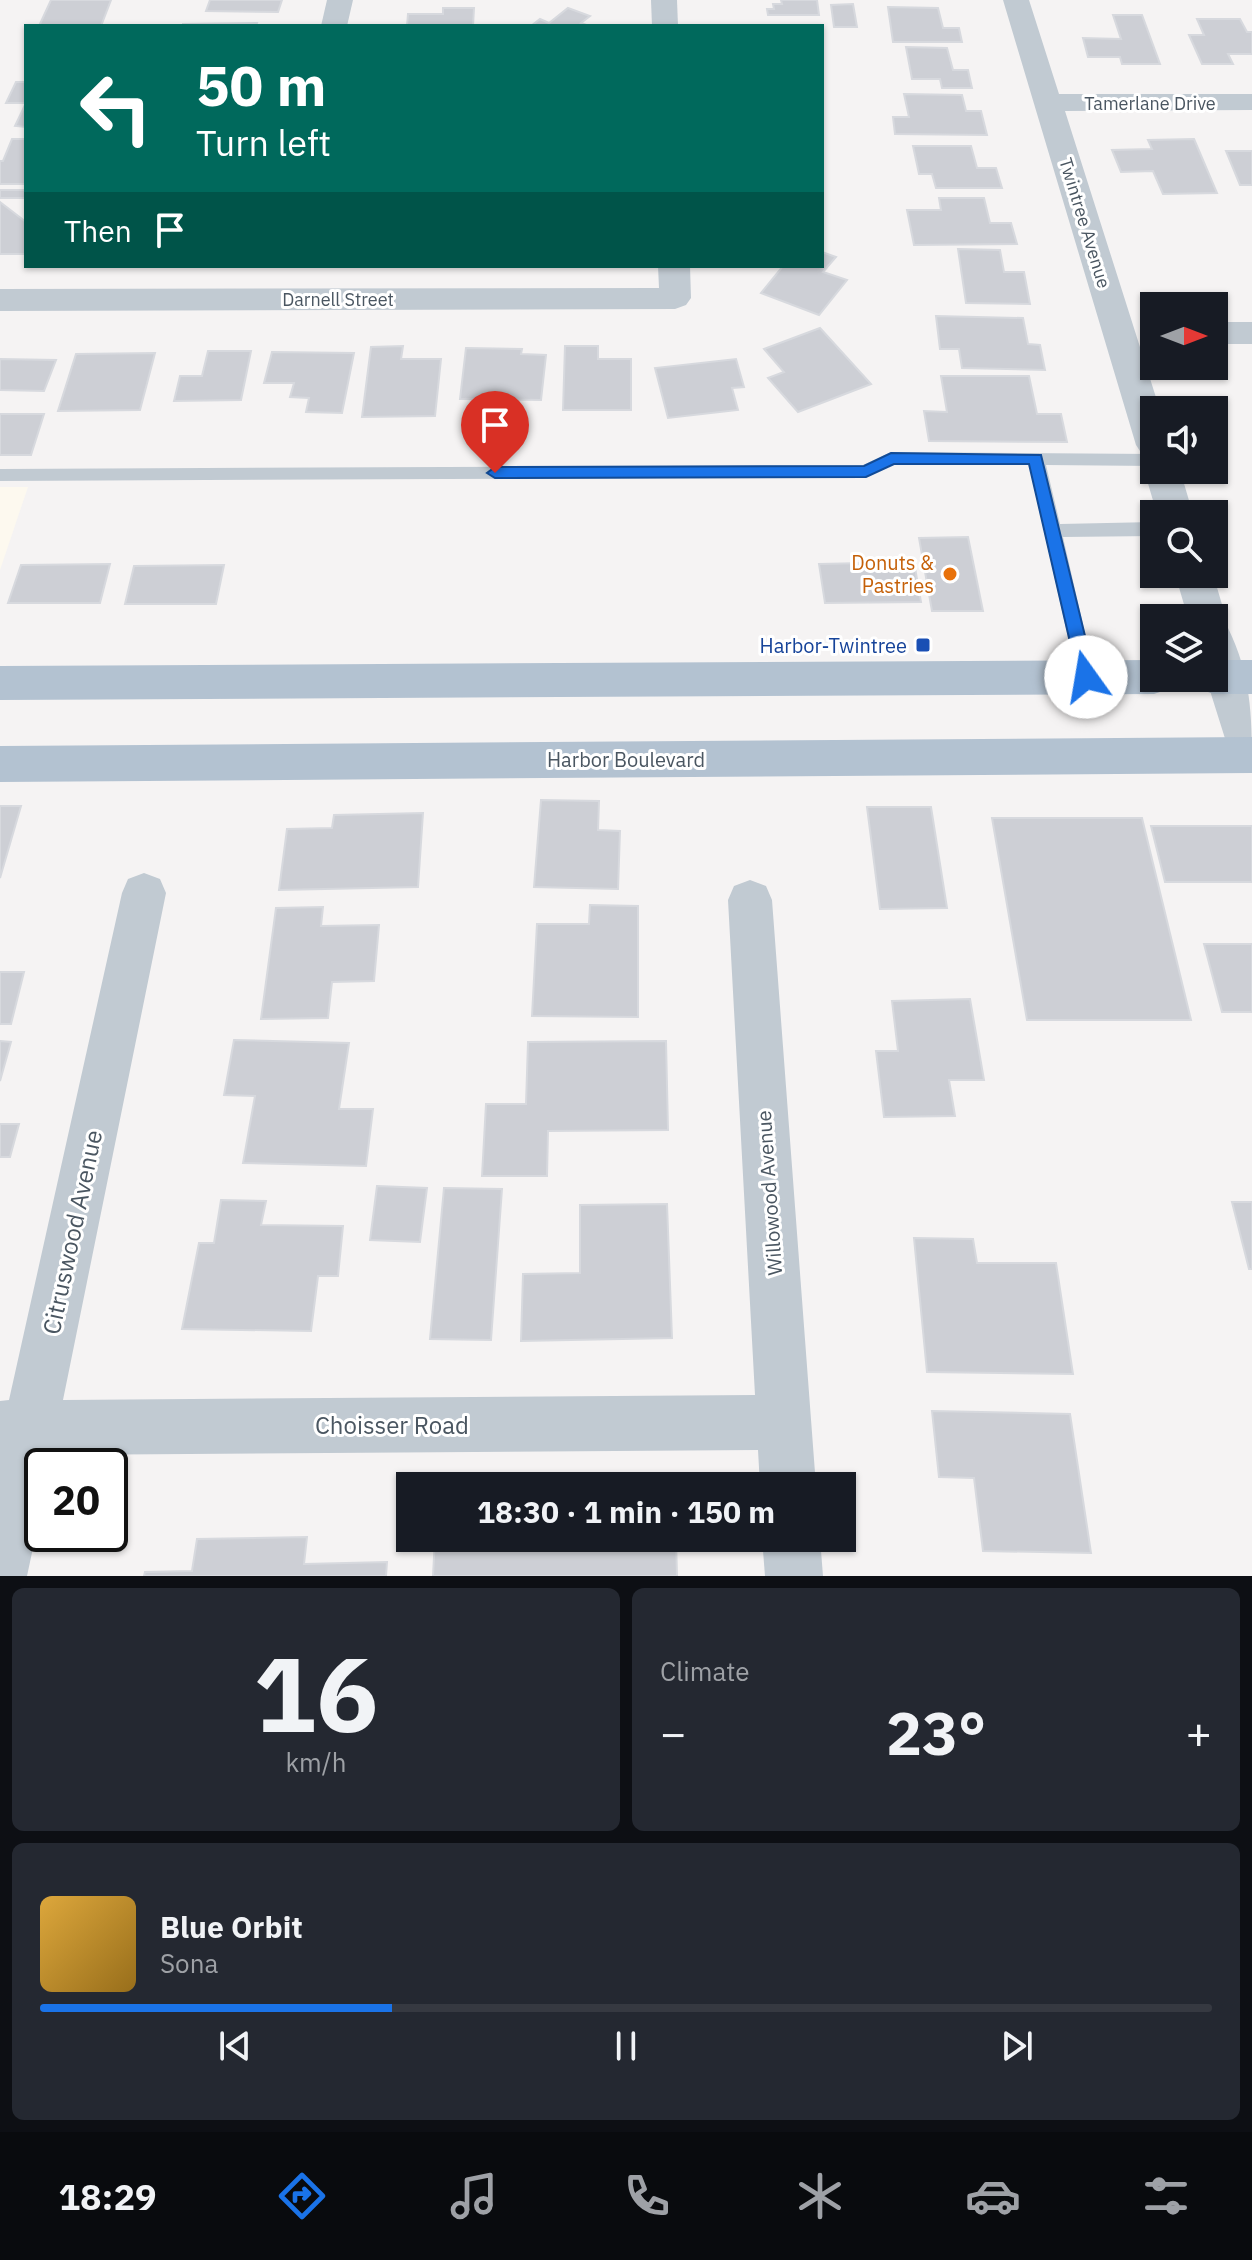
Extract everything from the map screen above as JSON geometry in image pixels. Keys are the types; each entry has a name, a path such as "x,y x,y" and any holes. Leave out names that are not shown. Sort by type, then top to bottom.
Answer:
{"main road":[{"path":"0,683 1140,677"},
{"name":"Harbor Boulevard","path":"0,764 1251,755"}],"street":[{"path":"334,24 340,0"},
{"path":"664,0 665,24"},
{"name":"Twintree Avenue","path":"1016,0 1140,401"},
{"name":"Tamerlane Drive","path":"1048,103 1252,102"},
{"name":"Darnell Street","path":"0,300 675,298 674,268"},
{"path":"1228,333 1252,333"},
{"path":"1119,334 1140,334"},
{"path":"1228,675 1251,755"},
{"name":"Citruswood Avenue","path":"0,1571 15,1428 144,893"},
{"name":"Willowood Avenue","path":"750,900 787,1472"},
{"name":"Choisser Road","path":"15,1428 784,1422"},
{"path":"792,1552 794,1576"}],"lane":[{"path":"0,475 866,471 891,458 1140,460"},
{"path":"1036,459 1086,677"},
{"path":"1053,531 1140,529"}],"shaded area":[{"path":"0,487 28,487 0,570"}],"building":[{"path":"51,0 111,0 102,24 40,24"},
{"path":"210,0 282,0 278,12 206,11"},
{"path":"781,0 817,0 819,15 768,15 767,9 774,9 773,4 782,4"},
{"path":"853,4 857,27 834,27 831,5"},
{"path":"888,7 938,8 943,28 959,28 962,42 893,42"},
{"path":"443,8 474,8 473,24 407,24 408,14 443,14"},
{"path":"568,8 590,16 581,23 584,24 534,24 540,19 549,23"},
{"path":"1113,15 1142,15 1160,64 1122,64 1120,57 1088,57 1083,38 1121,39"},
{"path":"1197,19 1240,19 1247,32 1252,32 1252,54 1228,54 1233,64 1202,64 1189,35 1204,35"},
{"path":"906,47 947,48 953,70 968,70 972,88 942,88 940,79 912,79"},
{"path":"16,82 24,82 24,103 6,103"},
{"path":"904,94 962,95 966,111 981,111 987,135 895,134 893,117 909,117"},
{"path":"24,107 24,127 15,126"},
{"path":"12,139 24,139 24,184 0,184 0,161 3,161"},
{"path":"1194,139 1217,193 1163,194 1153,171 1121,172 1112,150 1152,149 1148,140"},
{"path":"913,146 971,146 977,168 996,168 1002,188 936,188 932,174 919,174"},
{"path":"1226,151 1252,151 1252,185 1240,185"},
{"path":"0,190 24,190 24,198 0,198"},
{"path":"939,198 984,198 990,223 1011,223 1017,244 914,245 907,210 941,210"},
{"path":"0,202 24,220 24,254 0,254"},
{"path":"958,249 1000,250 1004,272 1024,272 1030,304 966,303"},
{"path":"824,253 836,257 823,272 847,280 819,315 761,293 781,268 824,268"},
{"path":"936,316 1023,318 1028,344 1040,345 1045,370 962,368 959,349 940,349"},
{"path":"820,328 871,384 798,412 768,378 784,372 764,349"},
{"path":"403,346 401,359 441,359 435,416 362,417 371,347"},
{"path":"565,346 598,346 598,359 631,359 631,410 563,410"},
{"path":"466,348 522,349 521,354 546,355 541,400 460,399"},
{"path":"208,351 251,351 241,400 174,401 180,376 202,376"},
{"path":"272,352 354,353 342,413 306,412 309,398 290,397 294,383 264,383"},
{"path":"155,353 140,410 58,411 76,354"},
{"path":"0,359 56,360 44,391 0,390"},
{"path":"736,359 744,387 732,388 738,410 668,418 655,368"},
{"path":"941,376 1029,376 1037,414 1061,414 1067,442 929,441 924,411 947,412"},
{"path":"0,414 44,414 31,455 0,455"},
{"name":"Donuts & Pastries","path":"968,537 983,611 932,611 919,538"},
{"path":"914,562 921,602 825,603 819,564"},
{"path":"110,564 100,603 8,603 21,565"},
{"path":"224,565 216,604 125,604 134,566"},
{"path":"541,800 599,801 598,830 620,831 618,889 534,887"},
{"path":"0,806 21,806 0,878"},
{"path":"867,807 931,807 947,908 880,909"},
{"path":"423,813 418,887 279,890 287,829 332,828 334,815"},
{"path":"992,818 1142,818 1191,1020 1027,1020"},
{"path":"1151,826 1252,826 1252,882 1165,882"},
{"path":"590,905 638,906 638,1017 532,1016 537,924 589,924"},
{"path":"323,907 321,926 379,925 374,981 332,982 328,1018 261,1019 276,908"},
{"path":"1204,944 1252,944 1252,1012 1222,1012"},
{"path":"0,972 24,972 11,1024 0,1024"},
{"path":"970,999 984,1080 949,1080 955,1116 884,1117 876,1051 898,1051 892,1001"},
{"path":"234,1040 349,1043 339,1109 373,1109 366,1166 243,1163 255,1096 224,1095"},
{"path":"0,1041 11,1042 0,1081"},
{"path":"666,1041 668,1130 548,1131 547,1176 482,1176 486,1104 526,1104 528,1042"},
{"path":"0,1124 19,1124 10,1157 0,1157"},
{"path":"377,1186 427,1188 420,1242 370,1240"},
{"path":"444,1188 502,1189 491,1340 430,1339"},
{"path":"221,1200 266,1201 261,1225 343,1226 338,1276 318,1276 311,1331 182,1329 199,1243 214,1243"},
{"path":"1232,1202 1252,1202 1252,1269 1249,1269"},
{"path":"667,1204 672,1338 521,1341 523,1274 580,1273 580,1205"},
{"path":"914,1238 973,1239 977,1263 1056,1263 1073,1374 927,1372"},
{"path":"932,1411 1070,1414 1091,1553 983,1551 974,1478 939,1477"},
{"path":"307,1537 304,1564 387,1562 386,1576 144,1576 145,1572 192,1571 197,1539"},
{"path":"434,1552 676,1552 677,1576 433,1576"}],"place":[{"name":"Donuts & Pastries","path":"950,574"},
{"name":"Harbor-Twintree","path":"923,645"}],"route":[{"path":"495,473 866,471 891,458 1036,459 1086,677"}]}
